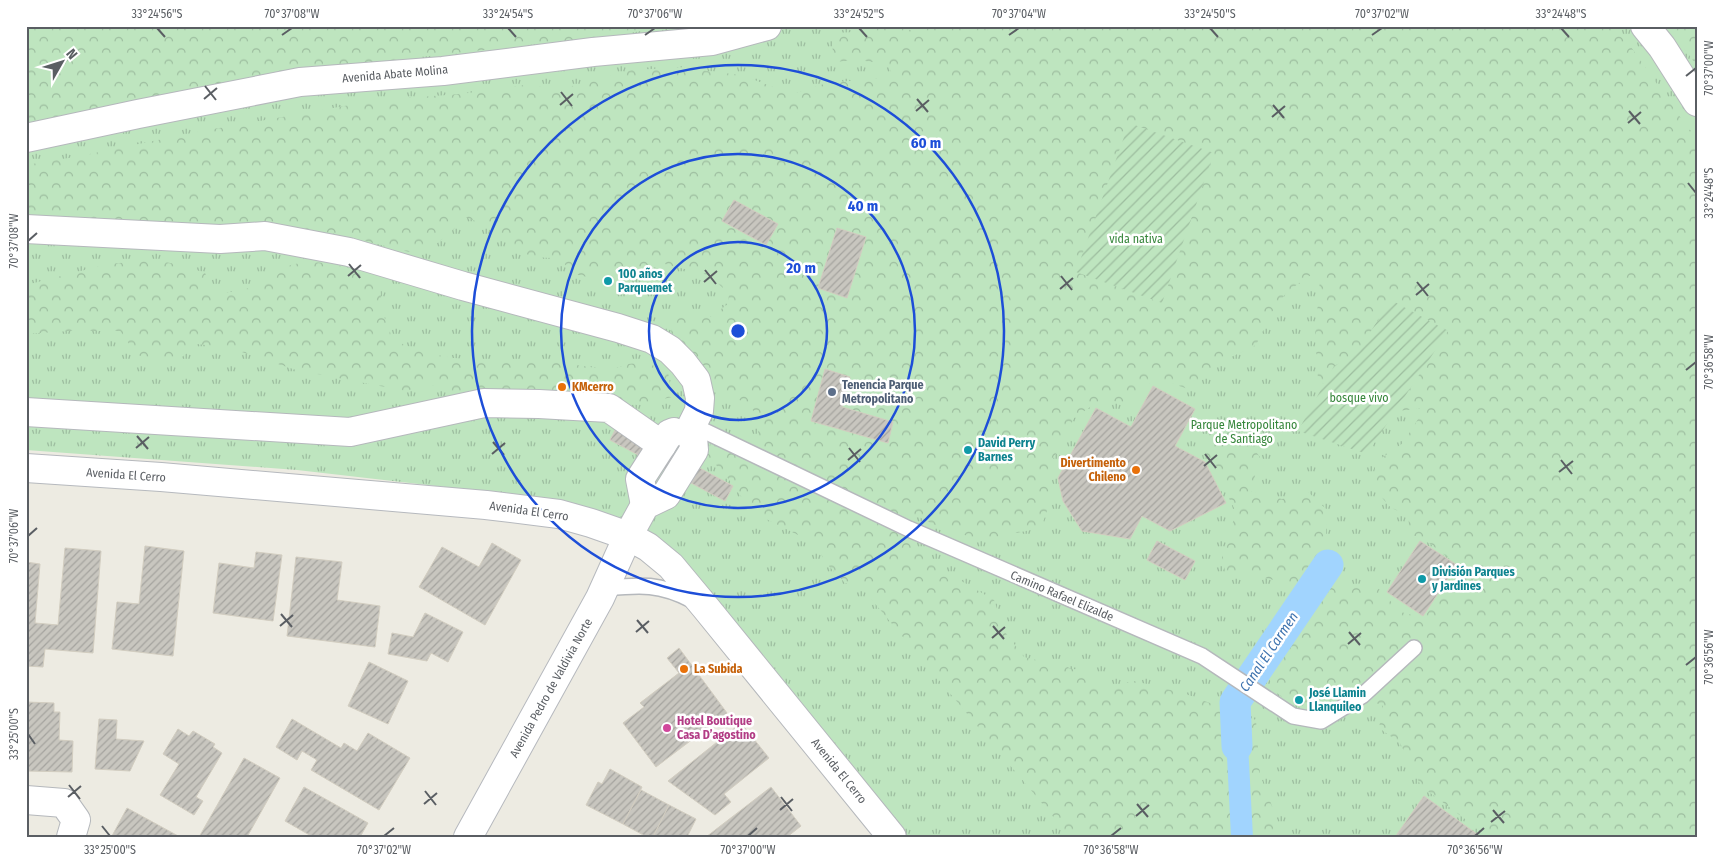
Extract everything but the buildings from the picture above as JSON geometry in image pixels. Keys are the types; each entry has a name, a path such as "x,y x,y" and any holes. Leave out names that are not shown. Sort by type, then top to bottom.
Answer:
{"street":[{"name":"Avenida Abate Molina","path":"26,138 300,82 443,71 592,52 712,41 767,26"},
{"path":"1645,26 1662,47 1697,102"},
{"path":"26,229 220,238 265,236 349,252 652,339 670,350 696,380 700,398 692,425 694,450 666,494 645,505 628,536"},
{"path":"26,412 350,432 484,403 540,404 609,408 662,445"},
{"path":"645,505 640,479 669,434 692,425"},
{"name":"Avenida El Cerro","path":"26,468 171,478 486,505 559,514 628,536 648,547 671,566 892,837"},
{"name":"Avenida Pedro de Valdivia Norte","path":"468,837 605,588 628,536"},
{"path":"26,800 64,804 76,820 71,837"}],"lane":[{"name":"Camino Rafael Elizalde","path":"692,425 909,529 1202,656 1292,716 1320,721 1363,696 1414,648"},
{"path":"605,588 651,586 671,590 706,608"}],"green space":[{"name":"Parque Metropolitano de Santiago","path":"26,26 1697,26 1697,837 901,837 730,623 591,509 567,501 297,470 26,450"},
{"path":"26,26 670,26 618,35 286,72 26,127"},
{"name":"Parque Metropolitano de Santiago","path":"863,26 907,26 912,36 924,34 925,26 1614,26 1697,141 1697,837 1489,837 1421,786 1400,743 1379,728 1383,706 1349,691 1305,711 1275,692 1262,663 1291,583 1225,571 1222,557 1231,533 1235,510 1204,449 1204,435 1222,430 1245,438 1260,457 1251,491 1282,499 1305,489 1327,510 1325,565 1336,585 1373,583 1401,612 1424,618 1459,566 1421,537 1410,535 1408,515 1391,508 1372,486 1376,462 1403,443 1425,408 1369,414 1331,391 1318,379 1315,336 1321,268 1288,291 1274,308 1256,345 1225,360 1188,389 1156,378 1128,404 1102,399 1074,418 1049,467 1049,505 1041,528 981,540 939,527 909,512 901,537 951,575 994,600 1005,632 1024,657 1078,670 1105,687 1134,681 1183,693 1256,720 1260,775 1284,837 1070,837 862,588 845,583 827,564 814,543 758,515 724,473 707,456 713,438 729,435 757,441 760,417 743,401 722,395 699,383 671,336 672,319 683,312 710,317 728,304 729,293 708,275 661,263 632,271 610,266 596,279 574,274 559,258 531,256 523,253 508,244 496,229 465,217 436,244 409,252 341,235 276,223 188,223 26,217 26,165 361,103 461,94 525,85 561,89 632,70 687,67 741,75 792,94 827,83 894,77 887,64 858,60 834,62 831,33 856,32"},
{"path":"1668,26 1697,26 1697,66"},
{"name":"vida nativa","path":"1129,123 1214,153 1162,303 1076,272"},
{"path":"153,260 182,265 205,273 216,294 259,285 272,279 291,265 314,262 338,265 349,268 380,284 382,311 393,340 422,352 453,358 498,361 543,360 610,370 628,364 645,362 668,372 672,397 637,405 600,397 464,396 429,384 406,391 296,370 233,349 198,344 177,361 154,362 136,354 120,331 70,331 26,334 26,285 108,264"},
{"name":"bosque vivo","path":"1391,300 1448,331 1367,454 1298,431 1334,366 1356,354"}],"water":[{"path":"1224,697 1246,707 1253,837 1231,837"}],"waterway":[{"name":"Canal El Carmen","path":"1237,746 1235,702 1328,565"}],"place":[{"name":"100 años Parquemet","path":"608,281"},
{"name":"KMcerro","path":"562,387"},
{"name":"Tenencia Parque Metropolitano","path":"832,392"},
{"name":"David Perry Barnes","path":"968,450"},
{"name":"Divertimento Chileno","path":"1136,470"},
{"name":"División Parques y Jardines","path":"1422,579"},
{"name":"La Subida","path":"684,669"},
{"name":"José Llamin Llanquileo","path":"1299,700"},
{"name":"Hotel Boutique Casa D’agostino","path":"667,728"}]}
